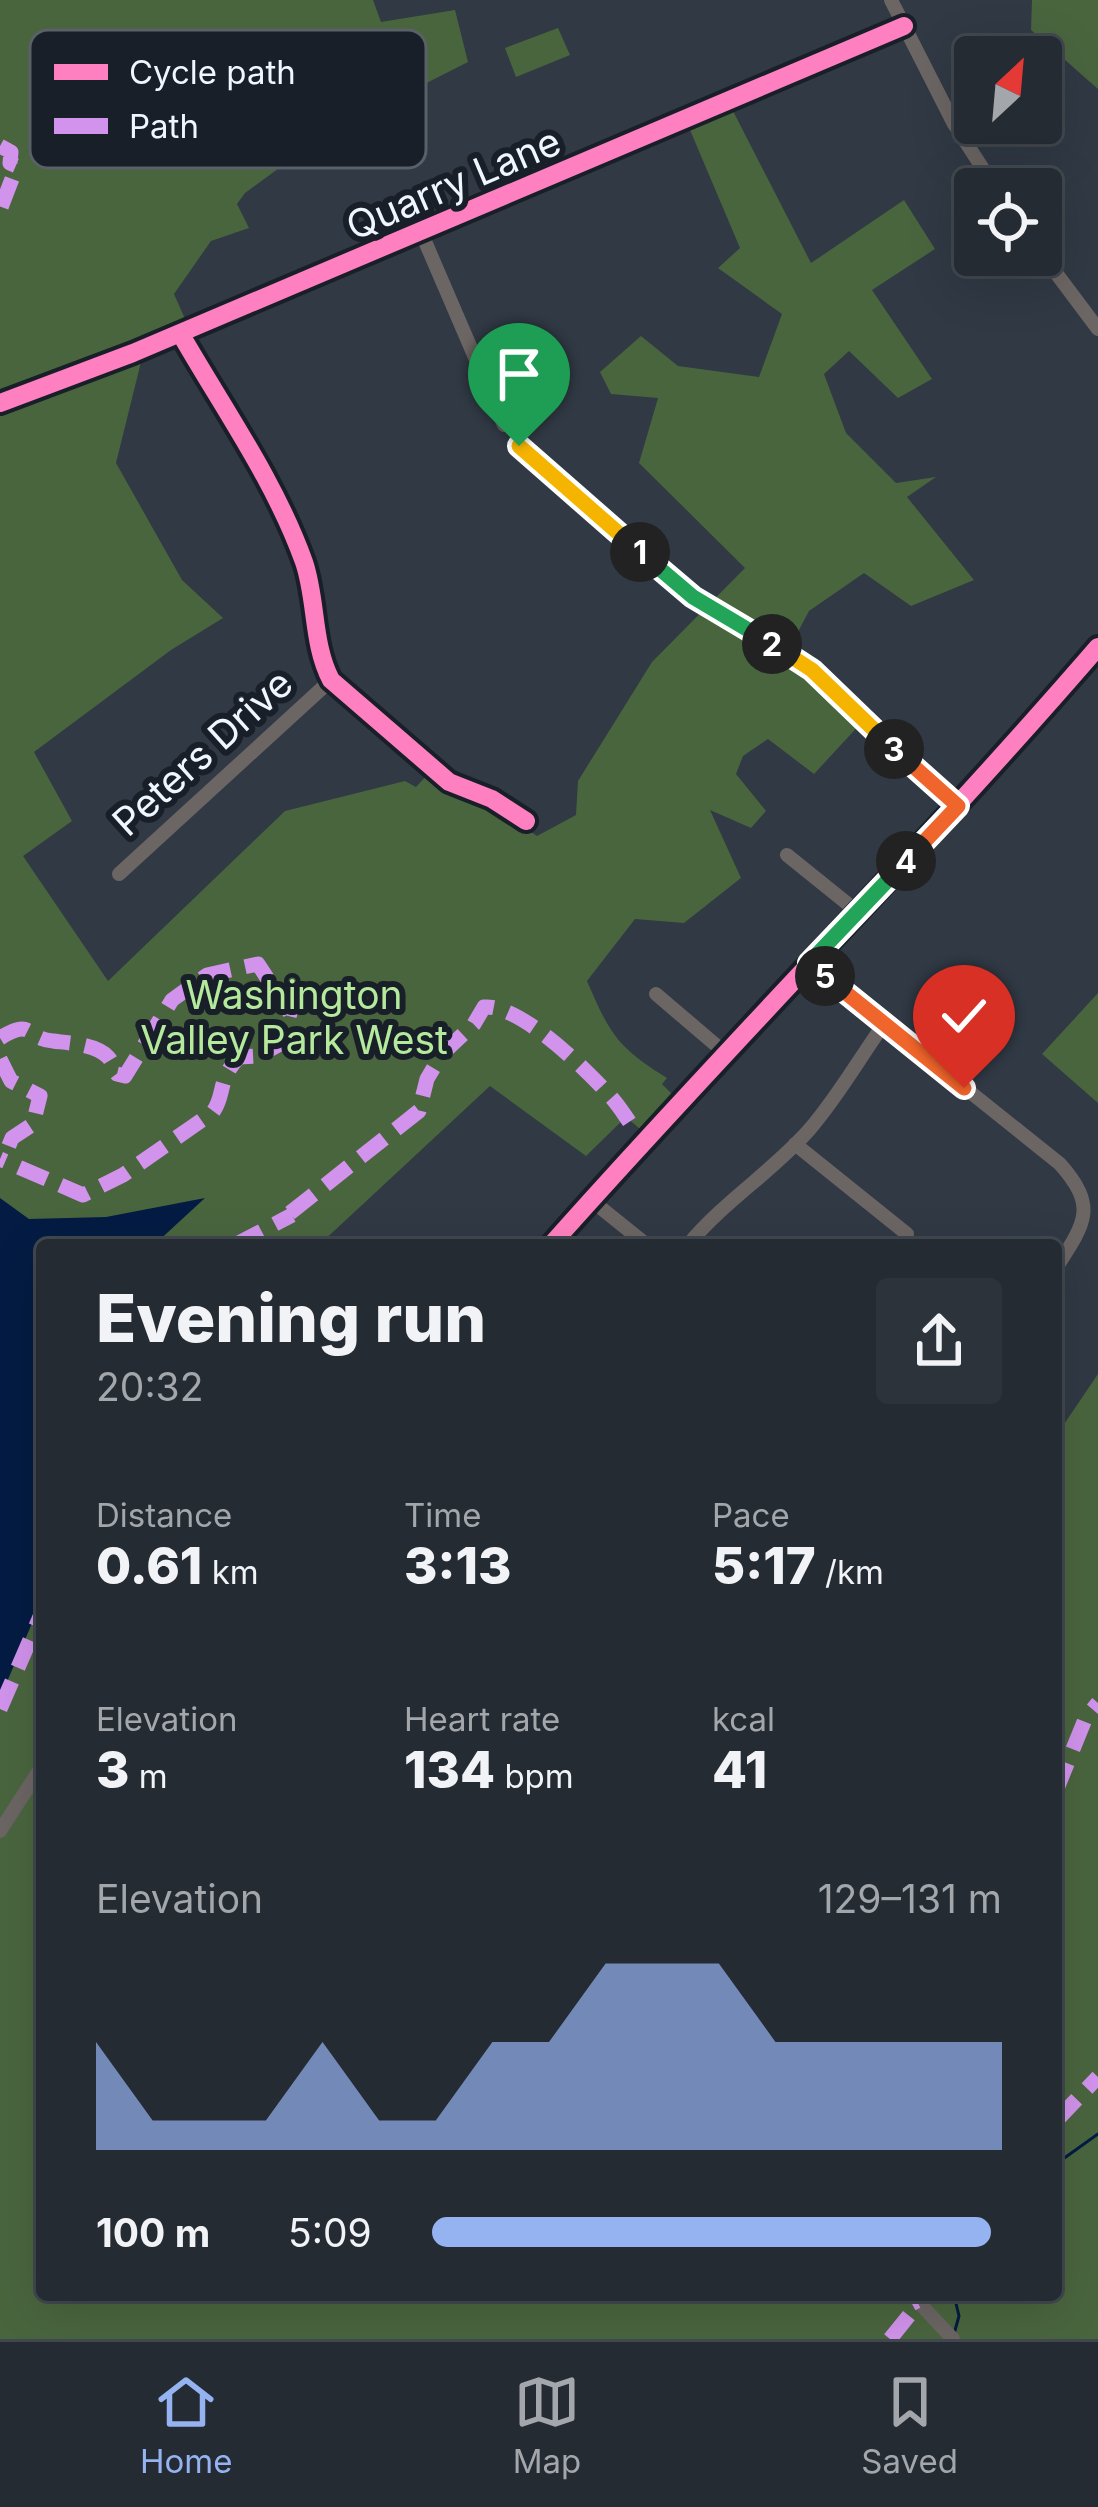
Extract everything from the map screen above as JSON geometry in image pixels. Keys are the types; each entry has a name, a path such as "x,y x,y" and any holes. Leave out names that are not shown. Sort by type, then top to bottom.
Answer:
{"street":[{"path":"891,0 954,124 982,168"},
{"name":"Quarry Lane","path":"22,392 180,333 904,26"},
{"path":"421,232 504,425"},
{"path":"1058,276 1098,329"},
{"path":"180,333 253,455 303,560 331,680 448,782 492,799 526,821"},
{"path":"519,446 693,597 812,670 958,806"},
{"path":"556,1239 724,1052 958,806 1098,647"},
{"name":"Peters Drive","path":"119,874 331,680"},
{"path":"787,855 860,913"},
{"path":"809,963 1079,1184 1086,1205 1084,1218 1062,1257"},
{"path":"656,994 724,1052"},
{"path":"693,1239 811,1128 884,1024"},
{"path":"795,1144 907,1234"},
{"path":"591,1200 640,1239"},
{"path":"0,1831 36,1775"},
{"path":"917,2301 953,2339"}],"green space":[{"name":"Washington Valley Park West","path":"0,0 373,0 381,22 455,10 468,62 426,83 426,30 30,30 30,168 279,168 237,204 249,228 211,241 174,294 193,337 143,354 116,463 182,580 223,618 171,650 34,752 72,821 23,856 108,981 285,811 405,781 416,787 430,772 537,836 576,815 578,781 652,662 745,568 639,463 658,398 611,394 600,372 641,336 678,366 759,377 782,314 718,268 740,248 690,130 733,111 811,263 904,200 935,249 872,290 932,379 898,398 849,351 824,374 846,433 896,483 936,477 907,497 974,580 911,606 864,573 809,611 792,643 863,721 814,774 768,739 743,756 736,774 766,811 751,828 710,810 741,878 684,923 635,919 587,981 617,1038 667,1078 662,1084 672,1094 640,1129 626,1117 586,1156 490,1086 325,1239 36,1239 36,2301 1062,2301 1062,1427 1098,1374 1098,2339 0,2339"},
{"path":"1032,0 1098,0 1098,89 1062,57 1062,36 1038,36 1031,30"},
{"path":"558,28 570,55 516,77 505,48"},
{"path":"1098,993 1098,1103 1042,1054"}],"water":[{"path":"0,1198 29,1219 106,1217 205,1198 161,1239 36,1239 36,1614 0,1698"}],"waterway":[{"path":"1062,2160 1098,2134"},
{"path":"954,2334 959,2316 955,2301"}],"marked path":[{"path":"0,146 11,152 10,163 17,166 0,210"},
{"path":"0,1038 24,1029 44,1039 89,1047 103,1053 117,1074 125,1076 172,1000 207,975 258,964 290,1013 282,1043 258,1056 239,1057 212,1113 123,1175 83,1195 0,1159"},
{"path":"290,1213 419,1111 427,1079 442,1054 474,1024 484,1007 516,1016 552,1041 616,1102 645,1141"},
{"path":"0,1059 11,1081 40,1096 33,1124 12,1138 3,1160"},
{"path":"246,1239 292,1215"},
{"path":"0,1709 36,1626"},
{"path":"1062,1776 1086,1717 1098,1703"},
{"path":"1062,2115 1098,2077"},
{"path":"890,2339 911,2313 909,2305 917,2301"}],"cycle path":[{"path":"0,403 133,353 904,26"},
{"path":"180,333 292,532 308,577 321,652 331,680 449,782 492,799 526,821"},
{"path":"556,1239 1098,647"}],"route":[{"path":"519,446 693,597 812,670 958,806 809,963 964,1088"}]}
